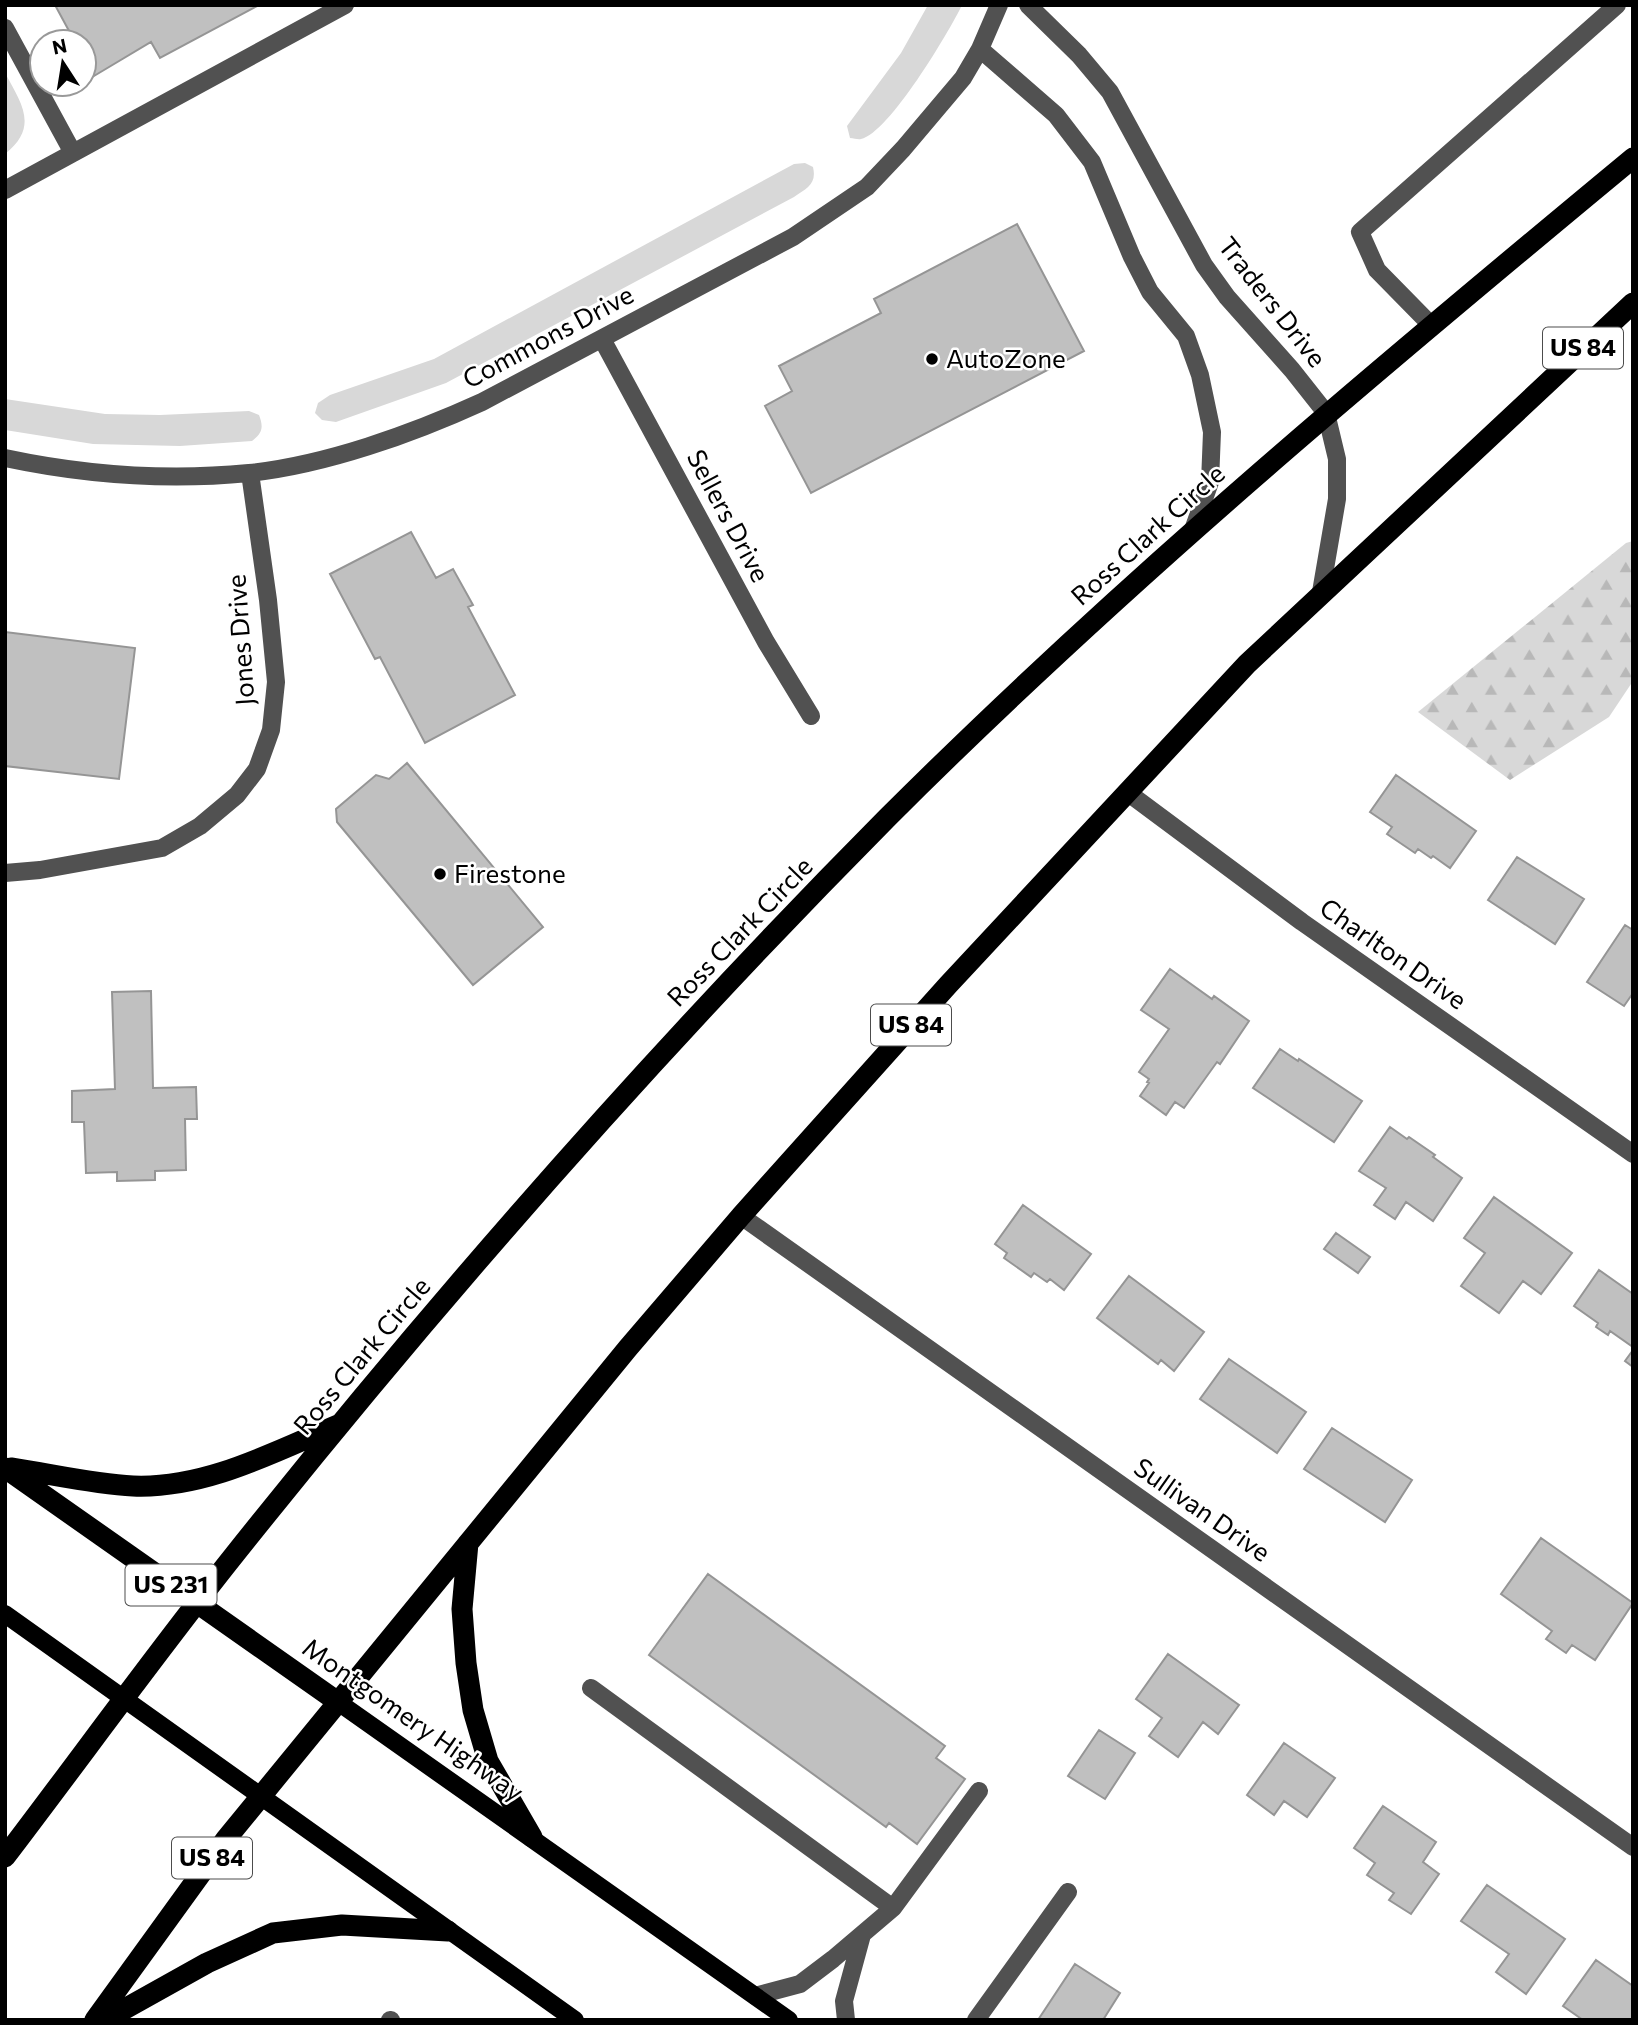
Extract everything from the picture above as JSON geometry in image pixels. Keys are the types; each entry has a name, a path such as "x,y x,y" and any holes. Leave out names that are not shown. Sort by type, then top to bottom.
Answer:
{"highway":[{"name":"Ross Clark Circle","path":"5,1857 198,1603 340,1425 607,1113 775,935 890,816 1193,530 1326,413 1633,158"},
{"name":"US 84","path":"95,2020 226,1839 628,1348 741,1216 948,985 1247,664 1633,303"},
{"path":"5,1468 134,1486 182,1482 224,1472 340,1425"},
{"name":"Montgomery Highway","path":"5,1468 338,1702"},
{"path":"468,1543 463,1609 466,1663 473,1710 488,1761 532,1838"},
{"path":"105,2020 207,1963 273,1934 342,1925 448,1931"}],"main road":[{"path":"5,1614 575,2020"},
{"name":"Montgomery Highway","path":"338,1702 789,2020"}],"street":[{"path":"5,190 345,5"},
{"name":"Commons Drive","path":"5,458 54,468 117,475 250,473 309,462 430,426 482,402 793,237 867,187 963,78 980,49 999,5"},
{"name":"Traders Drive","path":"1028,5 1079,55 1110,92 1204,265 1227,297 1326,413 1338,459 1337,499 1321,592"},
{"path":"1431,325 1377,270 1360,232 1617,5"},
{"path":"5,28 73,153"},
{"path":"980,49 1056,115 1092,162 1132,257 1150,292 1186,336 1200,375 1212,432 1210,482 1193,530"},
{"name":"Sellers Drive","path":"602,339 766,642 811,716"},
{"name":"Jones Drive","path":"5,873 94,862 162,848 200,827 237,795 257,769 271,730 276,682 268,600 250,473"},
{"name":"Charlton Drive","path":"1127,792 1303,922 1633,1154"},
{"name":"Sullivan Drive","path":"741,1216 1633,1846"},
{"path":"591,1688 893,1908"},
{"path":"755,1996 800,1984 893,1908 979,1791"},
{"path":"976,2020 1068,1892"},
{"path":"846,2020 844,2001 862,1935"}],"green space":[{"path":"928,5 962,5 917,80 887,119 873,133 861,139 850,138 847,126 901,53"},
{"path":"5,73 21,105 24,125 22,134 5,154"},
{"path":"805,163 813,167 814,178 810,185 794,197 446,383 336,422 322,420 315,413 318,403 330,395 434,359 794,164"},
{"path":"5,399 105,414 160,415 249,411 259,415 262,427 252,441 180,446 93,444 5,430"},
{"path":"1633,541 1633,681 1609,717 1510,780 1418,712 1626,543"}],"building":[{"path":"55,5 259,5 160,58 151,42 98,74 98,28 67,28"},
{"name":"AutoZone","path":"1017,224 1084,351 811,493 765,406 792,391 779,366 881,313 874,299"},
{"path":"411,532 436,578 453,569 473,605 468,607 515,695 425,743 380,657 375,659 330,574"},
{"path":"5,632 135,648 119,779 5,766"},
{"name":"Firestone","path":"407,763 543,927 473,985 337,822 336,809 376,775 389,779"},
{"path":"1396,775 1476,831 1450,868 1418,849 1415,853 1387,834 1392,827 1370,812"},
{"path":"1517,857 1584,899 1555,944 1488,900"},
{"path":"1625,925 1633,930 1633,993 1624,1006 1587,982"},
{"path":"1170,969 1249,1021 1220,1064 1217,1062 1184,1108 1175,1102 1166,1115 1140,1096 1149,1079 1139,1072 1169,1029 1141,1010"},
{"path":"151,991 153,1088 196,1087 197,1119 185,1119 186,1170 155,1171 155,1180 117,1181 117,1172 86,1173 84,1122 72,1122 72,1091 115,1089 112,992"},
{"path":"1280,1049 1362,1101 1334,1142 1253,1088"},
{"path":"1390,1127 1435,1155 1433,1157 1462,1178 1433,1221 1406,1202 1395,1219 1374,1205 1386,1188 1359,1171"},
{"path":"1494,1197 1572,1253 1541,1294 1523,1281 1499,1313 1461,1286 1485,1253 1464,1238"},
{"path":"1023,1205 1091,1254 1064,1290 1050,1279 1047,1282 1034,1273 1031,1277 1004,1258 1007,1253 995,1244"},
{"path":"1336,1233 1370,1257 1358,1273 1324,1249"},
{"path":"1599,1270 1633,1294 1633,1347 1610,1331 1608,1335 1596,1327 1598,1323 1574,1306"},
{"path":"1129,1276 1204,1332 1174,1371 1161,1360 1158,1364 1097,1318"},
{"path":"1633,1350 1633,1367 1625,1361"},
{"path":"1229,1359 1306,1412 1277,1453 1200,1399"},
{"path":"1332,1428 1412,1480 1385,1522 1304,1469"},
{"path":"1541,1538 1633,1603 1595,1660 1572,1645 1566,1653 1546,1639 1552,1631 1501,1594"},
{"path":"708,1574 945,1746 936,1758 965,1779 917,1844 889,1823 886,1827 649,1655"},
{"path":"1168,1654 1239,1705 1218,1734 1203,1722 1178,1757 1149,1736 1162,1718 1136,1699"},
{"path":"1099,1730 1135,1753 1105,1799 1068,1776"},
{"path":"1284,1743 1335,1778 1307,1817 1284,1801 1274,1815 1247,1795"},
{"path":"1383,1806 1436,1842 1423,1862 1439,1874 1411,1914 1389,1900 1394,1893 1367,1875 1375,1863 1354,1848"},
{"path":"1487,1885 1565,1939 1526,1994 1496,1972 1509,1954 1461,1921"},
{"path":"1596,1960 1633,1986 1633,2020 1583,2020 1563,2006"},
{"path":"1075,1964 1120,1993 1103,2020 1038,2020"}],"place":[{"name":"AutoZone","path":"932,359"},
{"name":"Firestone","path":"440,874"}]}
